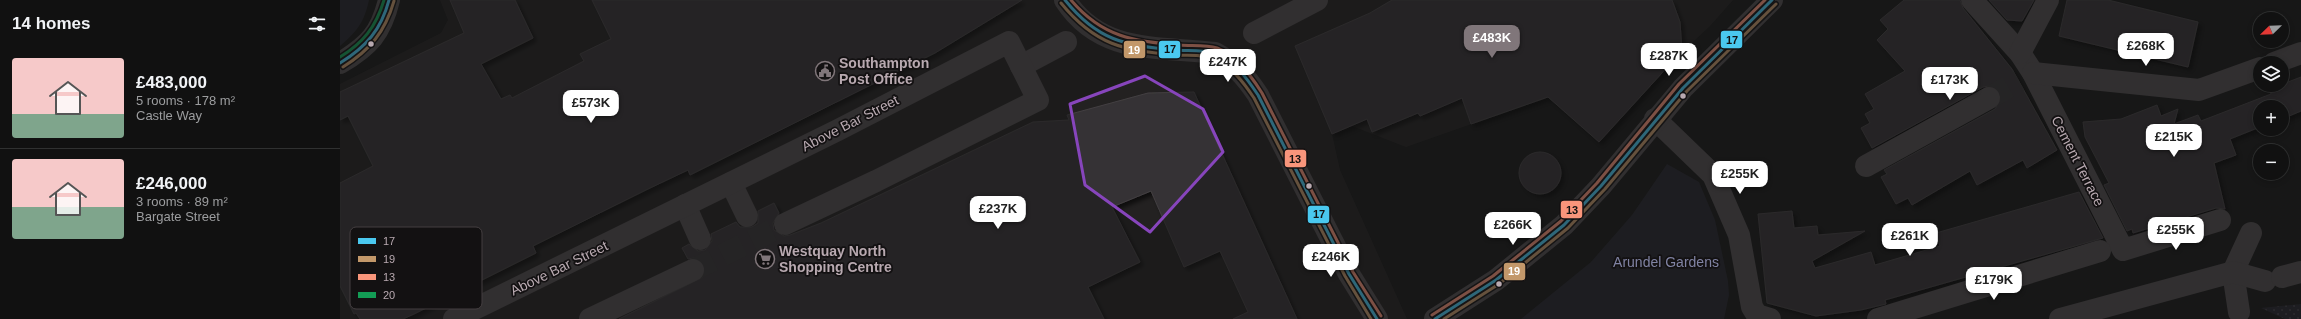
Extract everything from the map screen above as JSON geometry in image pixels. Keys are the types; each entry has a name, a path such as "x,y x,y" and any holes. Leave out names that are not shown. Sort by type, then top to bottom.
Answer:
{"street":[{"path":"340,63 360,52 373,39 381,26 389,0"},
{"path":"1065,0 1077,17 1092,31 1125,43 1156,48 1215,53 1223,57 1246,77 1258,95 1349,274 1377,319"},
{"path":"1254,33 1317,0"},
{"path":"1435,319 1496,280 1564,225 1601,186 1655,119 1683,88 1772,0"},
{"name":"Cement Terrace","path":"1972,0 2020,53 2026,77 2123,250 2220,220"},
{"path":"2020,53 2048,0"},
{"name":"Above Bar Street","path":"482,305 731,183 1009,42 1038,100 876,181 785,224"},
{"path":"1021,66 1066,42"},
{"path":"2289,57 2301,53"},
{"path":"2026,77 2199,90 2253,71"},
{"path":"1866,166 1989,98"},
{"path":"1655,119 1714,175 1739,235 1749,299 1764,317"},
{"path":"731,183 747,216"},
{"path":"685,205 700,239"},
{"path":"2239,312 2233,272 2251,233"},
{"path":"1878,319 2100,250"},
{"path":"590,319 693,270"},
{"path":"2060,319 2233,272 2283,277"},
{"name":"Above Bar Street","path":"454,319 474,309"}],"highlighted area":[{"path":"1145,76 1203,109 1223,152 1150,232 1085,185 1070,104"}],"shaded area":[{"path":"440,0 1733,0 1710,26 1682,52 1599,142 1548,97 1406,147 1352,126 1332,134 1340,170 1407,319 340,319 340,84 441,33 448,20"}],"green space":[{"path":"340,0 369,0 365,15 359,26 340,46"},
{"name":"Arundel Gardens","path":"1667,164 1699,182 1715,220 1728,281 1729,295 1724,319 1521,319 1591,262 1632,215"},
{"path":"2301,304 2301,319 2285,319 2261,308"}],"building":[{"path":"450,0 515,0 533,38 481,64 501,99 510,95 512,98 584,61 580,54 611,39 592,0 1022,0 935,53 690,175 688,170 533,246 536,253 482,280 482,227 350,227 350,306 340,286 340,183 373,166 348,116 340,120 340,92 464,33"},
{"path":"1392,0 1672,0 1680,22 1682,51 1599,142 1548,97 1471,124 1462,98 1420,116 1418,113 1372,132 1367,119 1332,134 1295,46 1370,13"},
{"path":"1904,0 1960,0 1963,8 2012,69 2057,150 2027,168 2023,160 1977,185 1970,171 1912,205 1908,198 1896,204 1881,177 1887,174 1884,170 1995,109 2001,99 2000,92 1996,88 1990,86 1983,87 1872,148 1861,128 1870,123 1865,114 1874,109 1865,94 1905,71 1877,40 1888,29 1880,20"},
{"path":"1989,0 2034,0 2022,21 2007,20"},
{"path":"2067,0 2108,0 2198,22 2188,67 2059,36"},
{"path":"2301,77 2301,111 2289,116 2289,100 2255,100 2271,94 2271,92 2289,92 2289,82"},
{"path":"1194,92 1297,319 1233,319 1248,312 1220,251 1184,267 1151,191 1112,207 1140,262 1088,287 1104,319 619,319 703,277 705,271 704,264 694,258 688,259 682,248 689,244 698,251 705,250 712,241 711,234 736,222 740,227 752,227 758,223 758,211 774,203 779,213 773,223 774,230 784,236 790,235 821,223 1033,122 1069,120 1067,115 1148,93"},
{"path":"2253,101 2253,130 2230,139 2236,155 2214,163 2225,209 2216,208 2133,233 2132,229 2127,231 2104,185 2109,183 2085,137 2083,122 2121,119 2157,105 2161,116 2178,109 2174,124 2198,115 2201,121"},
{"path":"1540,152 1555,158 1561,173 1555,188 1540,194 1525,188 1519,173 1525,158"},
{"path":"2079,192 2103,238 1885,300 1886,304 1861,310 1816,316 1767,303 1758,214 1792,211 1794,228 1817,226 1818,235 1865,231 1812,261 1815,268 1871,252 1875,265 1940,246 1936,233"},
{"path":"352,309 424,309 403,319 360,319 356,313 354,314"}],"tunnel":[{"path":"1989,98 2019,81"},
{"path":"693,270 785,224"}],"transit line":[{"name":"20","path":"340,57 348,52 368,33 381,10 384,0"},
{"name":"17","path":"340,63 358,51 371,37 382,20 389,0"},
{"name":"17","path":"1065,0 1089,24 1113,38 1141,46 1214,53 1227,60 1239,70 1258,95 1349,274 1377,319"},
{"name":"13","path":"1071,0 1083,12 1107,30 1148,42 1208,46 1217,48 1231,56 1243,67 1262,93 1353,272 1381,316"},
{"name":"13","path":"1432,315 1493,276 1561,221 1597,183 1679,84 1765,0"},
{"name":"17","path":"1435,319 1496,280 1564,225 1601,186 1683,88 1772,0"},
{"name":"19","path":"343,67 353,61 369,47 386,22 394,1"},
{"name":"19","path":"1061,3 1086,28 1099,37 1112,43 1141,51 1211,57 1227,66 1237,76 1254,98 1345,276 1371,319"},
{"name":"19","path":"1444,319 1499,284 1568,228 1605,189 1687,91 1776,4"}],"place":[{"name":"Southampton Post Office","path":"825,71"},
{"name":"Westquay North Shopping Centre","path":"765,259"}]}
